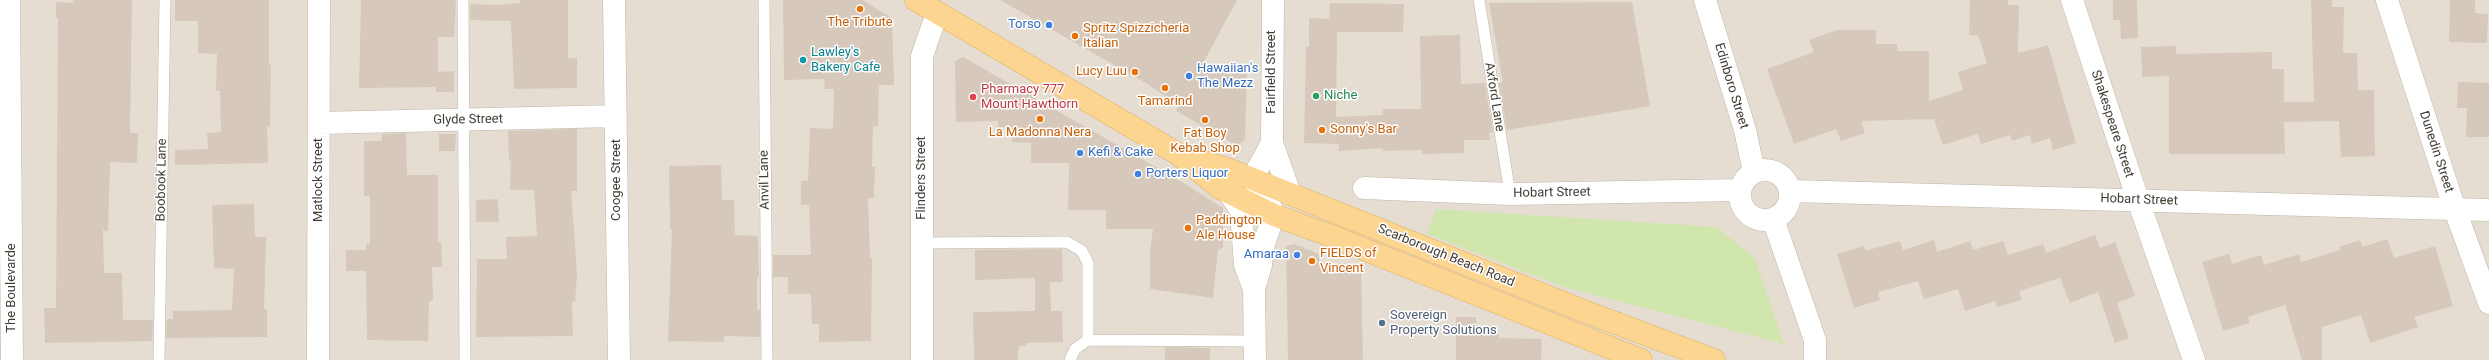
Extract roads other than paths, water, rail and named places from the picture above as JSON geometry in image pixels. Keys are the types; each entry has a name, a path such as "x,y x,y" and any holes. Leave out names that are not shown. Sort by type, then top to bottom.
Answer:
{"main road":[{"name":"Scarborough Beach Road","path":"916,0 940,6 1178,154 1220,188 1230,194 1274,215 1326,234 1602,352 1632,358"},
{"name":"Scarborough Beach Road","path":"1178,154 1230,170 1611,322 1714,360"},
{"path":"1602,352 1611,322"},
{"path":"1632,358 1637,331"}],"street":[{"name":"The Boulevarde","path":"9,0 12,360"},
{"name":"Matlock Street","path":"318,360 319,0"},
{"name":"Coogee Street","path":"614,0 619,360"},
{"name":"Fairfield Street","path":"1273,0 1272,143 1290,194"},
{"name":"Edinboro Street","path":"1705,0 1745,130 1754,172"},
{"name":"Shakespeare Street","path":"2072,0 2138,200 2194,360"},
{"name":"Dunedin Street","path":"2386,0 2455,210 2489,303"},
{"name":"Flinders Street","path":"922,360 922,56 940,6"},
{"name":"Glyde Street","path":"319,123 616,116"},
{"name":"Fairfield Street","path":"1252,179 1272,143"},
{"path":"1762,170 1779,175 1787,182 1790,191 1787,208 1773,219 1760,220 1751,217 1741,204 1740,190 1744,180 1754,172 1762,170"},
{"path":"1252,179 1265,194 1274,215 1262,249 1261,265 1254,289 1255,350"},
{"name":"Hobart Street","path":"1364,188 1510,194 1740,190"},
{"name":"Hobart Street","path":"1790,191 2489,210"},
{"path":"1230,194 1241,211 1245,266 1254,289"},
{"path":"1773,219 1815,340 1815,360"}],"lane":[{"name":"Boobook Lane","path":"159,360 165,0"},
{"path":"463,0 465,360"},
{"name":"Anvil Lane","path":"764,0 767,360"},
{"name":"Axford Lane","path":"1479,0 1510,194"},
{"path":"922,243 1067,242 1082,251 1088,263 1088,340"},
{"path":"1070,360 1075,350 1088,340 1255,350"}],"place":[{"name":"The Tribute","path":"860,9"},
{"name":"Torso","path":"1049,25"},
{"name":"Spritz Spizzicheria Italian","path":"1075,36"},
{"name":"Lawley's Bakery Cafe","path":"803,60"},
{"name":"Lucy Luu","path":"1135,72"},
{"name":"Hawaiian's The Mezz","path":"1189,76"},
{"name":"Tamarind","path":"1165,88"},
{"name":"Niche","path":"1316,96"},
{"name":"Pharmacy 777 Mount Hawthorn","path":"973,97"},
{"name":"La Madonna Nera","path":"1040,119"},
{"name":"Fat Boy Kebab Shop","path":"1205,120"},
{"name":"Sonny's Bar","path":"1322,130"},
{"name":"Kefi & Cake","path":"1080,153"},
{"name":"Porters Liquor","path":"1138,174"},
{"name":"Paddington Ale House","path":"1188,228"},
{"name":"Amaraa","path":"1297,255"},
{"name":"FIELDS of Vincent","path":"1312,261"},
{"name":"Sovereign Property Solutions","path":"1382,323"}]}
